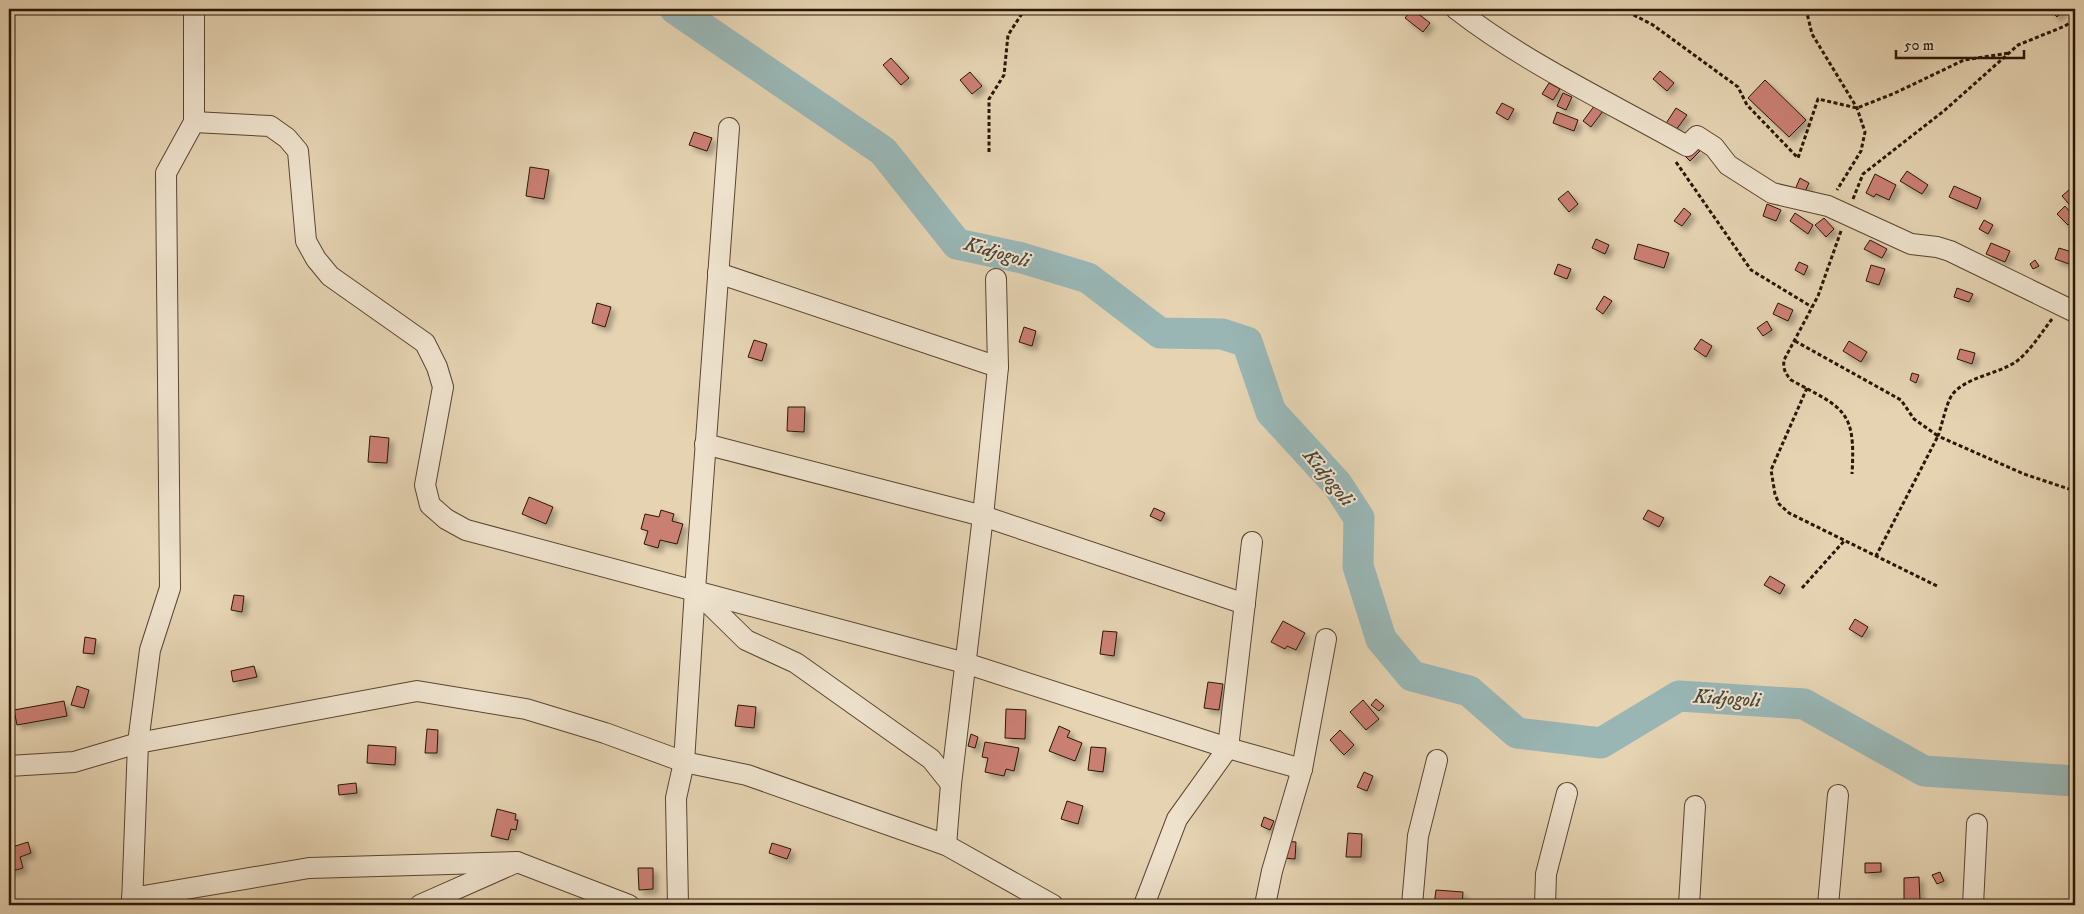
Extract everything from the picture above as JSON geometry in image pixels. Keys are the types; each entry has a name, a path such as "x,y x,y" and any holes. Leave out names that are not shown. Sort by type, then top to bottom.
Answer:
{"street":[{"path":"194,9 194,122 166,173 170,588 150,650 138,743 132,901 309,868 517,862 621,904"},
{"path":"1456,9 1488,34 1525,58 1687,146 1697,136 1714,147 1728,165 1772,193 1828,206 1904,242 1950,251 2069,308"},
{"path":"194,122 270,126 293,144 298,151 306,241 316,259 330,276 425,343 437,366 443,388 425,485 430,505 446,519 466,530 965,663 1228,748 1302,769"},
{"path":"678,905 676,798 684,762 728,128"},
{"path":"718,273 998,367"},
{"path":"946,845 951,784 983,516 998,367 996,279"},
{"path":"705,444 983,516 1245,604"},
{"path":"1144,905 1178,819 1228,748 1252,542"},
{"path":"695,590 746,640 796,663 931,759 951,784"},
{"path":"1266,905 1272,871 1302,769 1326,639"},
{"path":"9,766 74,762 138,743 417,691 526,709 605,733 684,762 747,775 946,845 1043,903"},
{"path":"1412,905 1418,836 1437,760"},
{"path":"1545,905 1546,874 1567,793"},
{"path":"1828,905 1838,795"},
{"path":"1689,905 1695,806"},
{"path":"1974,905 1977,824"},
{"path":"420,905 517,862"}],"path":[{"path":"989,152 989,99 1004,75 1008,35 1025,9"},
{"path":"1622,9 1653,26 1738,87 1747,105 1798,158 1818,99 1856,108 1895,93 1964,60 2010,53"},
{"path":"1806,9 1812,34 1856,108 1865,132 1860,150 1828,206"},
{"path":"1852,474 1854,444 1848,418 1840,409 1807,388 1790,380 1784,373 1784,360 1812,308 1863,174 1945,110 2018,45 2064,26 2075,19"},
{"path":"1687,146 1675,160 1751,270 1812,308"},
{"path":"1876,556 1938,436 1952,395 1962,387 1981,377 2016,362 2026,354 2069,308"},
{"path":"1795,342 1901,400 1914,419 1938,436 2024,474 2075,491"},
{"path":"1807,388 1771,470 1775,494 1779,504 1788,513 1939,587"},
{"path":"1802,588 1845,540"}],"building":[{"path":"1412,9 1430,23 1423,32 1405,18"},
{"path":"2049,9 2065,9 2057,17"},
{"path":"891,58 909,78 901,85 883,65"},
{"path":"1660,71 1674,83 1667,91 1653,79"},
{"path":"970,72 982,86 972,94 960,80"},
{"path":"1765,80 1806,120 1789,137 1748,98"},
{"path":"1549,83 1560,89 1553,100 1542,94"},
{"path":"1563,93 1572,97 1566,110 1557,106"},
{"path":"1598,101 1606,107 1591,127 1583,121"},
{"path":"1502,103 1514,109 1508,120 1496,113"},
{"path":"1676,108 1687,115 1673,134 1663,128"},
{"path":"1557,112 1578,120 1574,131 1553,123"},
{"path":"694,132 712,138 707,151 689,145"},
{"path":"1704,147 1690,161 1683,154"},
{"path":"530,167 549,170 544,199 526,196"},
{"path":"1907,171 1928,185 1922,194 1900,181"},
{"path":"1875,174 1896,185 1889,200 1876,194 1874,197 1866,193"},
{"path":"1800,178 1809,183 1803,196 1794,192"},
{"path":"1954,186 1981,198 1977,209 1949,197"},
{"path":"2070,189 2075,194 2075,211 2062,196"},
{"path":"1568,191 1578,204 1569,212 1558,199"},
{"path":"1767,204 1781,210 1776,221 1763,216"},
{"path":"2065,206 2075,218 2068,225 2057,214"},
{"path":"1684,208 1691,214 1682,226 1674,221"},
{"path":"1795,213 1813,225 1808,234 1790,221"},
{"path":"1824,218 1834,229 1826,237 1815,225"},
{"path":"1984,220 1993,225 1988,234 1979,229"},
{"path":"1596,239 1609,245 1605,254 1592,248"},
{"path":"1870,240 1887,249 1882,258 1864,249"},
{"path":"1991,243 2010,251 2005,262 1986,254"},
{"path":"1638,244 1669,253 1664,268 1634,259"},
{"path":"2059,248 2075,253 2075,266 2055,259"},
{"path":"2035,260 2039,266 2033,269 2030,264"},
{"path":"1799,262 1808,266 1804,275 1795,270"},
{"path":"1558,264 1571,269 1567,279 1554,274"},
{"path":"1871,265 1885,269 1879,285 1866,281"},
{"path":"1957,288 1973,294 1969,302 1954,297"},
{"path":"1604,296 1612,301 1603,314 1596,309"},
{"path":"597,303 611,307 605,327 592,323"},
{"path":"1778,303 1793,310 1788,321 1773,314"},
{"path":"1767,321 1772,330 1763,336 1757,328"},
{"path":"1024,327 1036,331 1032,346 1019,342"},
{"path":"1701,339 1712,346 1706,357 1694,349"},
{"path":"754,340 767,344 762,361 748,357"},
{"path":"1849,341 1867,352 1861,362 1843,351"},
{"path":"1960,349 1975,353 1972,364 1957,359"},
{"path":"1912,373 1919,375 1916,383 1910,380"},
{"path":"788,407 805,407 804,432 787,431"},
{"path":"370,436 389,438 387,463 368,462"},
{"path":"529,497 553,507 546,524 522,514"},
{"path":"1154,508 1165,513 1161,521 1150,516"},
{"path":"661,510 674,514 672,521 683,524 677,544 660,540 658,548 644,544 648,531 641,529 645,514 659,517"},
{"path":"1648,510 1664,518 1659,527 1643,519"},
{"path":"1770,576 1785,585 1780,594 1764,585"},
{"path":"234,595 244,596 242,612 231,610"},
{"path":"1855,619 1868,627 1862,637 1849,629"},
{"path":"1283,621 1305,633 1296,650 1287,646 1285,649 1271,642"},
{"path":"1103,631 1117,632 1114,656 1100,654"},
{"path":"85,637 96,639 94,654 83,653"},
{"path":"254,666 257,677 233,682 231,671"},
{"path":"1208,682 1223,684 1219,710 1204,708"},
{"path":"77,686 89,690 84,708 71,705"},
{"path":"1376,699 1384,706 1379,711 1371,705"},
{"path":"1363,700 1379,719 1366,730 1350,712"},
{"path":"64,701 67,716 17,725 14,710"},
{"path":"738,705 756,707 754,728 735,726"},
{"path":"1006,709 1026,710 1025,739 1005,738"},
{"path":"1059,726 1070,731 1067,737 1082,743 1075,761 1049,751"},
{"path":"427,729 438,730 437,753 425,753"},
{"path":"1340,730 1354,745 1344,755 1330,740"},
{"path":"971,734 978,737 975,748 968,746"},
{"path":"985,742 1019,748 1014,771 1006,769 1004,776 985,772 988,758 982,757"},
{"path":"368,745 396,747 395,765 367,763"},
{"path":"1091,747 1106,748 1103,772 1088,770"},
{"path":"1364,772 1373,776 1367,791 1357,787"},
{"path":"356,783 357,793 339,795 338,785"},
{"path":"1067,801 1083,806 1078,824 1061,819"},
{"path":"497,809 516,814 515,820 518,820 516,830 511,829 508,840 491,836"},
{"path":"1264,817 1274,821 1270,830 1261,826"},
{"path":"1348,833 1362,834 1361,857 1346,857"},
{"path":"1285,841 1296,842 1295,859 1283,858"},
{"path":"28,842 31,853 20,857 23,868 9,872 9,848"},
{"path":"772,843 791,849 787,859 769,853"},
{"path":"1865,863 1881,863 1881,872 1865,873"},
{"path":"638,868 653,868 653,889 639,890"},
{"path":"1940,872 1944,881 1937,884 1932,875"},
{"path":"1919,877 1920,901 1904,902 1904,878"},
{"path":"1436,890 1463,892 1462,905 1434,905"},
{"path":"1765,900 1777,901 1777,905 1765,905"},
{"path":"345,901 345,905 331,905 331,903"}],"waterway":[{"name":"Kidjogoli","path":"675,9 883,151 957,244 1022,258 1088,278 1160,333 1222,334 1247,342 1271,412 1337,484 1359,518 1358,566 1381,639 1412,676 1469,691 1517,733 1601,743 1679,696 1804,704 1924,771 2075,781"}]}
